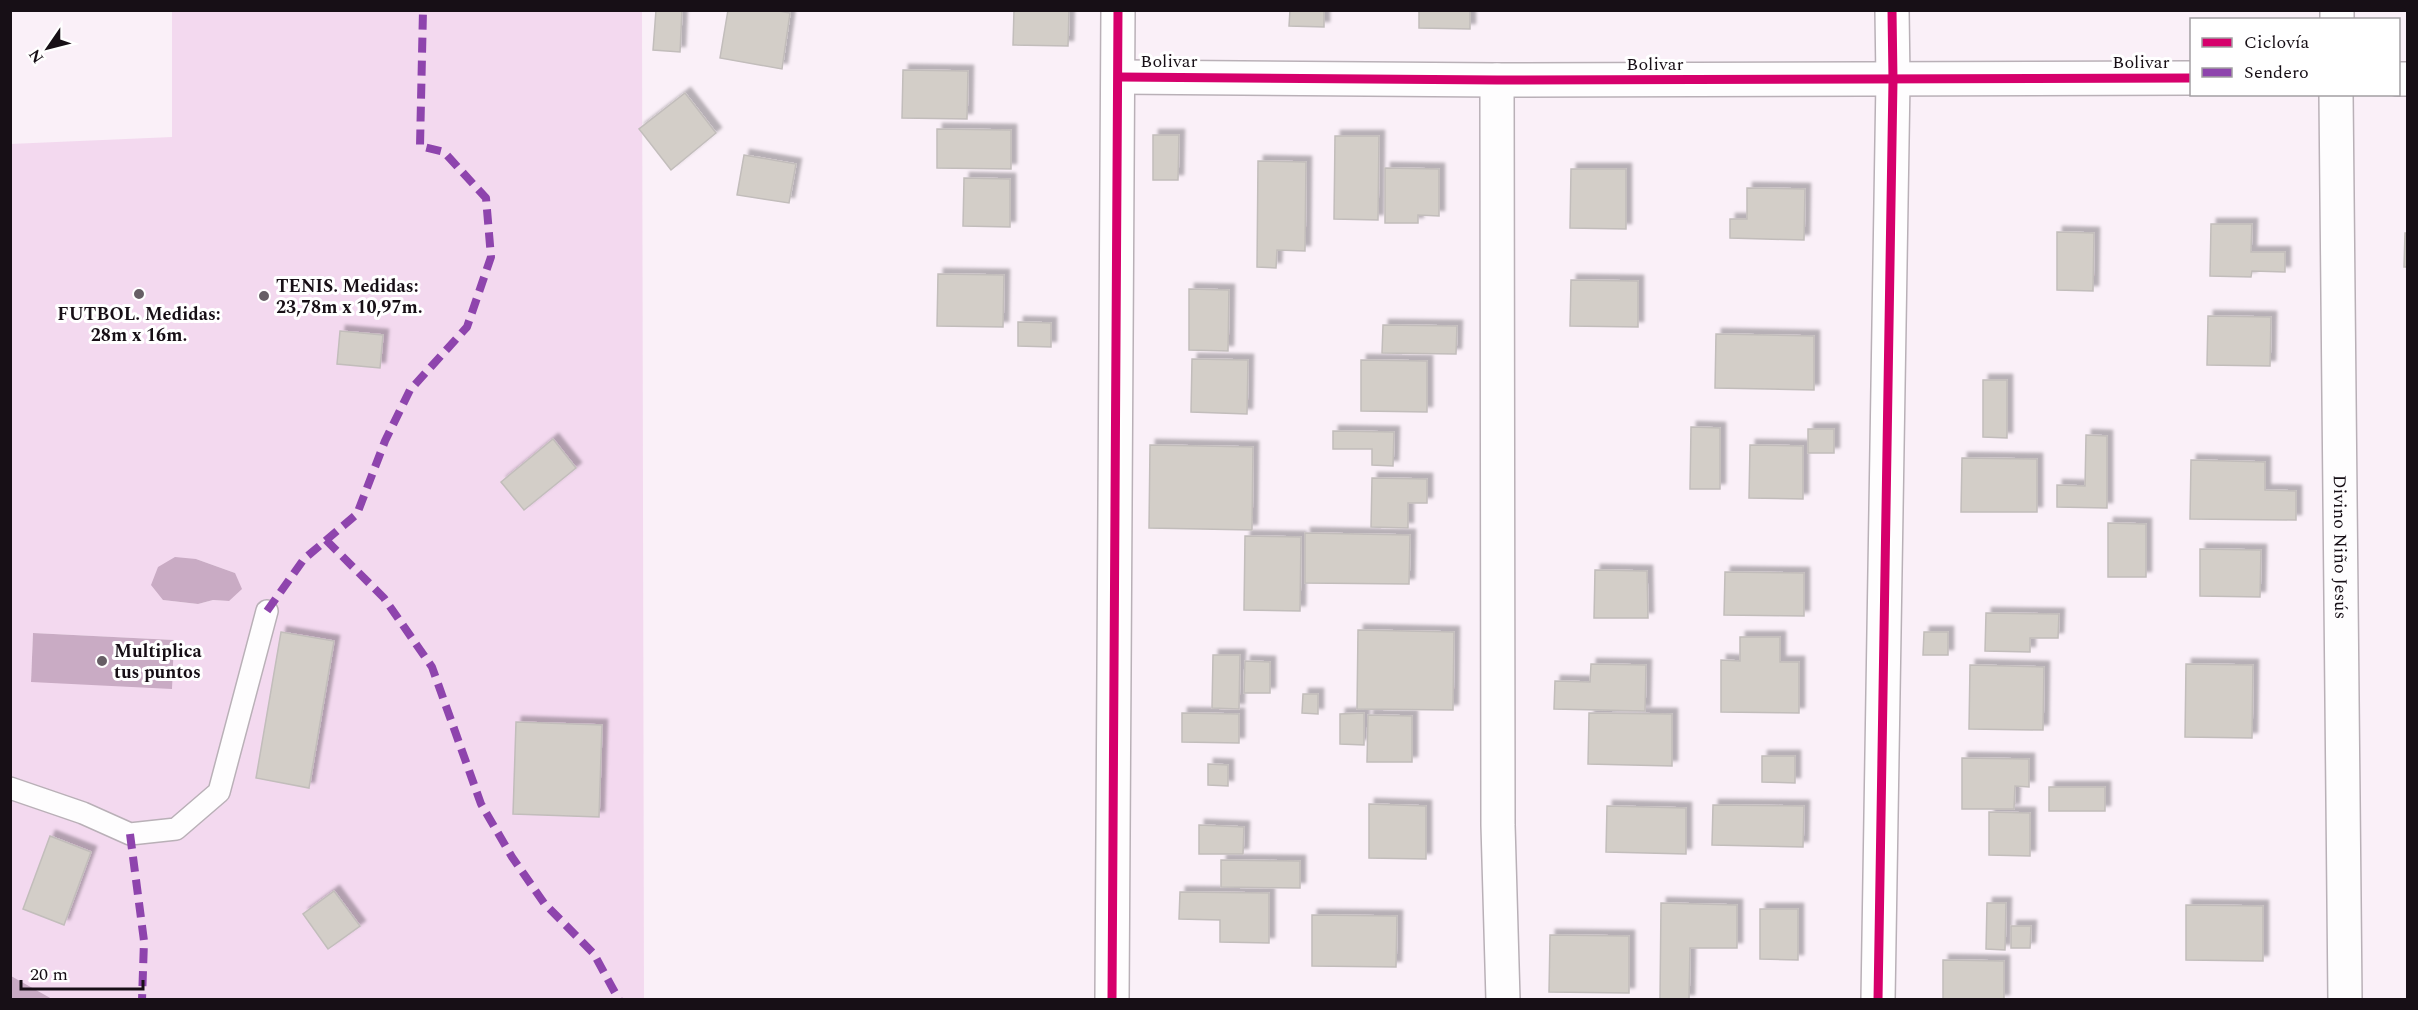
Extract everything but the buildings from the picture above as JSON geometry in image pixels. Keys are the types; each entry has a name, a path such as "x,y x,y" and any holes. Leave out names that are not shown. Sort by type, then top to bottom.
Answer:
{"street":[{"path":"1112,999 1118,10"},
{"path":"1878,999 1893,80 1892,10"},
{"name":"Bolivar","path":"1119,77 1497,80 2190,78"},
{"path":"1497,80 1498,813 1503,999"},
{"name":"Divino Niño Jesús","path":"2336,96 2346,999"}],"lane":[{"path":"10,788 83,813 130,834 177,829 219,792 267,611"}],"shaded area":[{"path":"172,11 642,11 644,999 11,999 10,144 172,137","holes":["340,331 382,335 379,368 337,363","553,439 576,468 523,510 501,482","196,559 235,573 229,601 213,600 198,604 163,600","281,632 334,642 308,788 256,778","33,633 174,640 31,681","516,722 602,726 599,817 513,814","50,837 91,852 64,925 23,909","334,891 360,926 328,949 303,914"]},
{"name":"Multiplica tus puntos","path":"175,557 196,559 235,573 242,589 229,601 213,600 198,604 163,600 151,585 158,567"},
{"name":"Multiplica tus puntos","path":"33,633 174,640 172,689 31,682"},
{"path":"11,976 52,999 11,999"}],"marked path":[{"path":"267,611 304,559 357,514 385,441 410,390 467,327 491,257 486,198 444,152 420,146 423,10"},
{"path":"326,540 384,598 432,667 481,804 512,857 544,903 594,954 619,1000"},
{"path":"130,834 144,941 142,1000"}],"cycle path":[{"path":"1112,1000 1118,10"},
{"path":"1878,1000 1893,80 1892,10"},
{"path":"1119,77 1497,80 2190,78"}],"place":[{"name":"FUTBOL. Medidas: 28m x 16m.","path":"139,294"},
{"name":"TENIS. Medidas: 23,78m x 10,97m.","path":"264,296"},
{"name":"Multiplica tus puntos","path":"102,661"}]}
